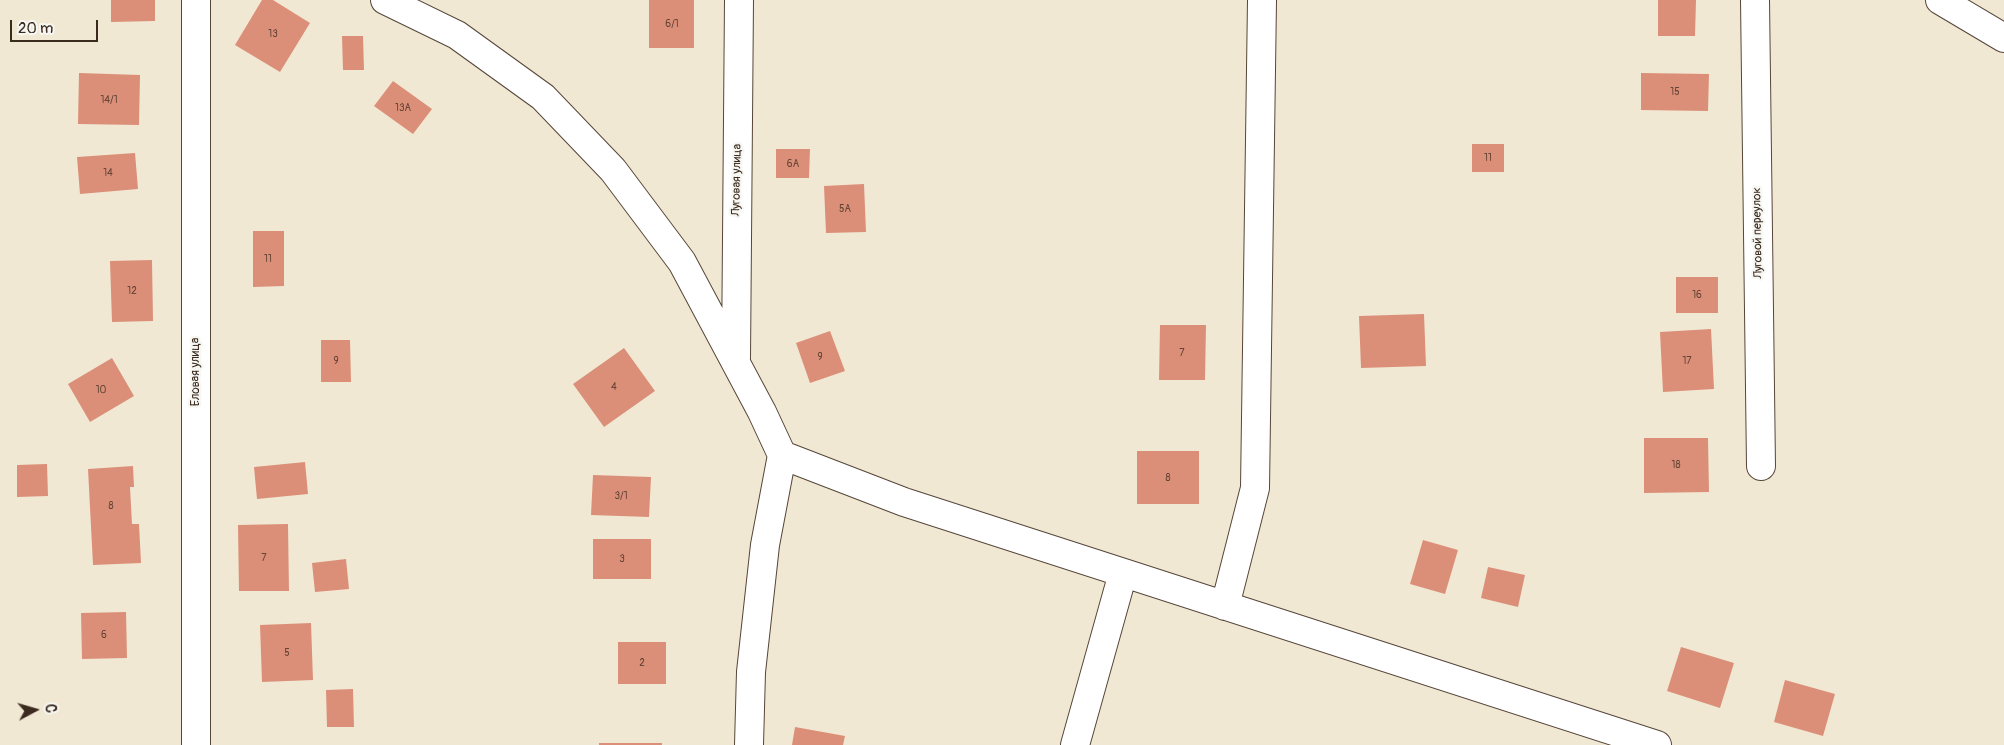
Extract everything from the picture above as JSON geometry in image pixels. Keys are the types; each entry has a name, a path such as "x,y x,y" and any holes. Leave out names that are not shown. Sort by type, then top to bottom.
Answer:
{"street":[{"name":"Еловая улица","path":"196,0 196,745"},
{"path":"384,0 457,35 543,97 613,170 682,262 736,360 782,455 765,545 751,672 749,745"},
{"name":"Луговая улица","path":"736,360 739,0"},
{"path":"1225,606 1255,488 1262,0"},
{"name":"Луговой переулок","path":"1755,0 1761,466"},
{"path":"1940,0 2004,38"},
{"path":"782,455 904,502 1657,745"},
{"path":"1075,745 1123,573"}],"building":[{"path":"111,0 155,0 155,21 111,22"},
{"path":"262,0 273,0 310,23 280,72 235,45"},
{"path":"649,0 694,0 694,48 649,48"},
{"path":"1658,0 1696,0 1695,36 1658,36"},
{"path":"342,36 363,36 364,70 343,70"},
{"path":"79,73 140,75 139,125 78,124"},
{"path":"1641,73 1709,74 1708,111 1641,110"},
{"path":"393,81 432,109 413,134 374,106"},
{"path":"1472,144 1504,144 1504,172 1472,172"},
{"path":"776,149 810,149 809,178 776,178"},
{"path":"135,153 138,189 80,194 77,157"},
{"path":"864,184 866,232 826,233 824,186"},
{"path":"253,231 284,231 284,286 253,287"},
{"path":"152,260 153,321 112,322 110,261"},
{"path":"1676,277 1718,277 1718,313 1676,313"},
{"path":"1424,314 1426,366 1361,368 1359,316"},
{"path":"1160,325 1206,325 1205,380 1159,380"},
{"path":"1711,329 1714,389 1663,392 1660,332"},
{"path":"830,331 845,371 810,383 796,343"},
{"path":"321,340 350,340 351,382 321,382"},
{"path":"624,348 655,391 604,427 573,384"},
{"path":"112,358 134,396 90,422 68,384"},
{"path":"1644,438 1708,438 1709,492 1644,493"},
{"path":"1137,451 1199,451 1199,504 1137,504"},
{"path":"305,462 308,494 257,499 254,467"},
{"path":"47,464 48,496 17,497 17,465"},
{"path":"133,466 134,487 130,487 132,524 139,524 141,563 93,565 88,469"},
{"path":"593,475 651,477 649,517 591,515"},
{"path":"288,524 289,591 239,591 238,525"},
{"path":"593,539 651,539 651,579 593,579"},
{"path":"1423,540 1458,550 1445,594 1410,584"},
{"path":"346,559 349,589 315,592 312,563"},
{"path":"1488,567 1525,575 1518,607 1481,598"},
{"path":"126,612 127,658 82,659 81,613"},
{"path":"311,623 313,680 262,682 260,625"},
{"path":"618,642 666,642 666,684 618,684"},
{"path":"1681,647 1734,663 1720,708 1667,691"},
{"path":"1785,680 1835,694 1823,736 1774,722"},
{"path":"353,689 354,727 327,727 326,690"},
{"path":"795,727 845,736 843,745 792,745"},
{"path":"599,743 662,743 662,745 599,745"}]}
